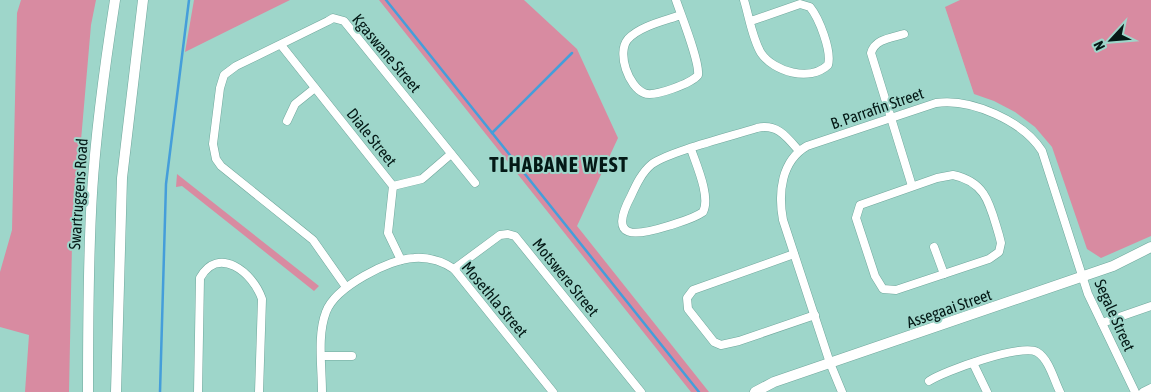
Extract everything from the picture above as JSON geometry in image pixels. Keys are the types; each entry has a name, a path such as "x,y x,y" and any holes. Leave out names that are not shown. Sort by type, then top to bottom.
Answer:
{"main road":[{"name":"Swartruggens Road","path":"88,392 88,267 92,192 99,118 115,0"},
{"path":"116,392 122,178 142,0"},
{"name":"Assegaai Street","path":"755,392 774,382 1083,277 1113,266 1151,247"}],"street":[{"path":"676,0 681,15 698,66 698,76 683,85 650,95 642,93 622,60 624,46 638,32 681,15"},
{"path":"744,0 751,21 763,55 780,68 793,73 804,74 821,70 828,65 830,57 810,7 800,4 751,21"},
{"name":"Kgaswane Street","path":"346,287 313,240 221,166 214,152 220,88 224,75 236,66 333,18 344,21 475,182"},
{"path":"904,34 880,42 872,48 870,53 912,186"},
{"name":"Diale Street","path":"281,45 393,186 388,233 401,260"},
{"path":"287,121 295,104 314,88"},
{"name":"B. Parrafin Street","path":"799,151 936,103 960,102 972,105 1026,131 1035,139 1042,151 1083,277"},
{"path":"691,150 706,200 703,212 692,218 637,234 628,231 624,226 622,215 646,170 653,163 691,150 763,127 781,132 799,151 787,168 780,197 784,220 830,363 842,392"},
{"path":"393,186 422,179 451,154"},
{"path":"945,176 962,177 981,189 989,204 1001,243 999,252 989,259 944,274 890,291 884,289 874,276 856,218 857,210 866,201 912,186 945,176"},
{"name":"Motswere Street","path":"454,269 500,235 508,234 515,236 641,392"},
{"path":"934,247 944,274"},
{"path":"794,254 693,290 687,298 688,309 714,342 721,345 815,316"},
{"name":"Mosethla Street","path":"346,287 401,260 425,258 446,264 454,269 553,392"},
{"path":"198,392 200,278 209,267 223,263 239,267 248,274 258,286 262,299 259,392"},
{"name":"Segale Street","path":"1083,277 1102,323 1135,392"},
{"path":"322,392 322,330 326,310 332,300 346,287"},
{"path":"1102,323 1151,306"},
{"path":"929,381 938,375 1017,350 1031,349 1041,355 1060,392"},
{"path":"322,356 352,356"},
{"path":"973,364 987,392"},
{"path":"1144,392 1151,388"}],"shaded area":[{"path":"21,0 96,0 91,25 72,244 69,392 25,392 29,335 0,327 0,272 12,230 17,13"},
{"path":"194,0 290,0 185,52"},
{"path":"379,0 524,0 577,49 618,138 577,226 709,392 691,392"},
{"path":"960,0 1151,0 1151,236 1101,258 1087,249 1052,147 1035,127 1015,112 994,101 974,94 945,7"},
{"path":"177,174 319,286 314,291 182,186 176,187"}],"waterway":[{"path":"160,392 166,184 189,0"},
{"path":"386,0 699,392"},
{"path":"492,133 572,53"}],"district":[{"name":"TLHABANE WEST","path":"559,164"}]}
